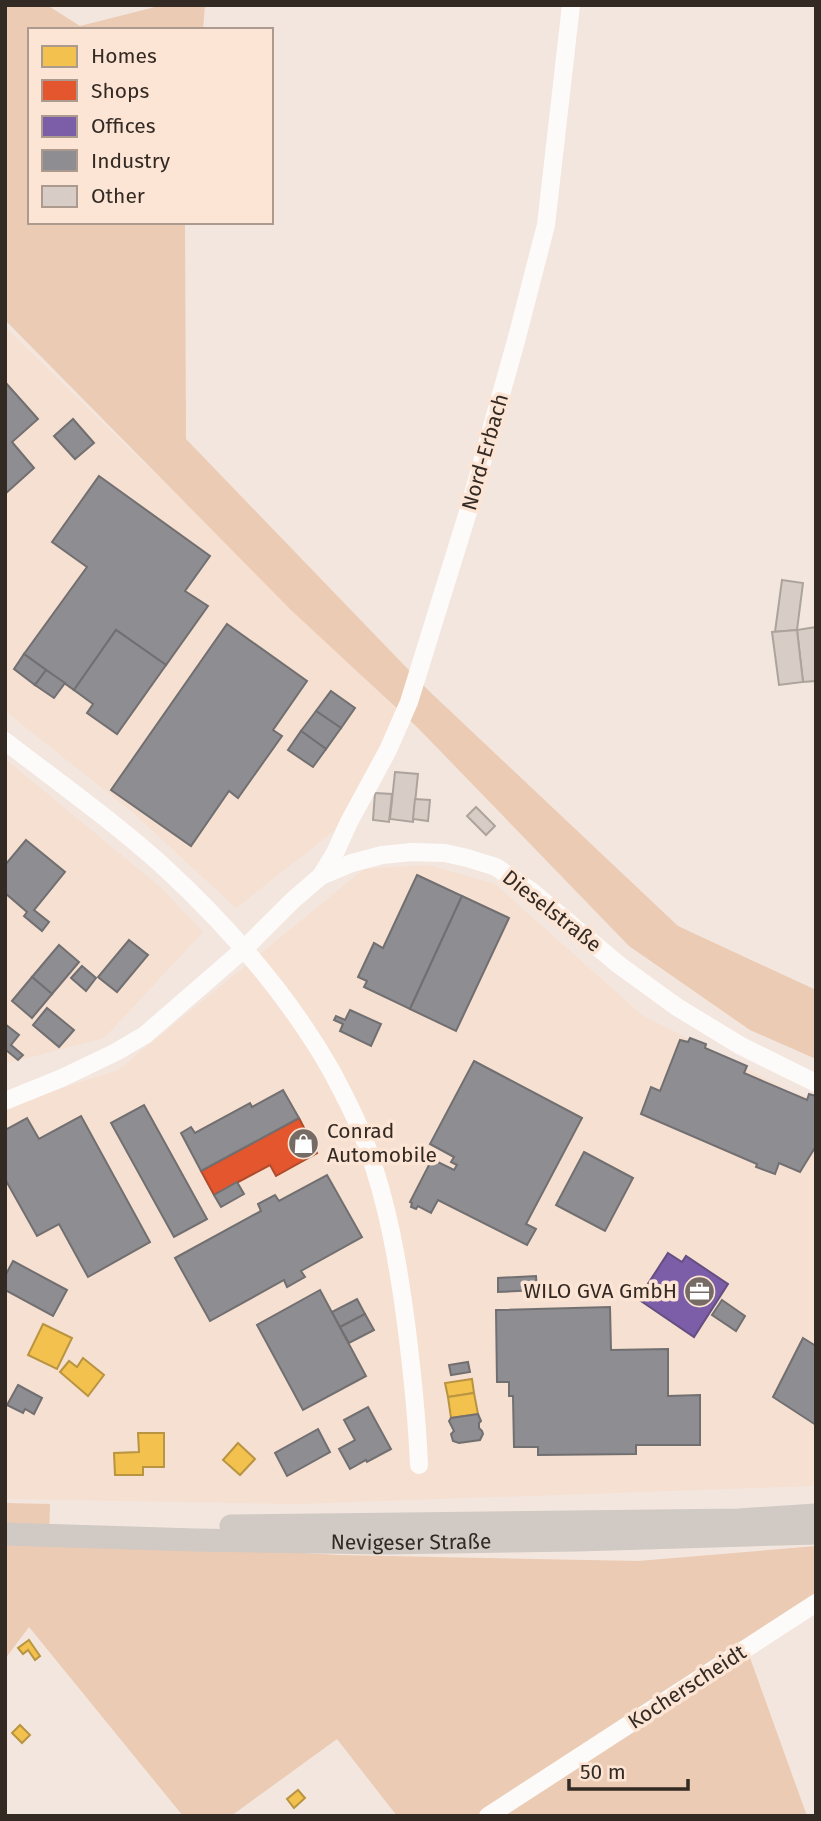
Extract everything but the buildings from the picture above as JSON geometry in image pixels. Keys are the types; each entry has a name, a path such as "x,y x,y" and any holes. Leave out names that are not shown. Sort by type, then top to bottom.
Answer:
{"main road":[{"name":"Nevigeser Straße","path":"5,1532 739,1520 816,1515"},
{"name":"Nevigeser Straße","path":"5,1532 195,1540 387,1543 816,1533"}],"street":[{"name":"Nord-Erbach","path":"321,876 388,750 410,702 468,512 546,225 571,5"},
{"path":"5,741 161,865 209,910 284,999 316,1044 367,1144 383,1194 399,1274 416,1408 419,1465"},
{"name":"Dieselstraße","path":"5,1101 62,1078 145,1035 244,949 321,876 352,863 382,855 412,852 445,853 496,867 531,891 619,965 677,1007 741,1046 816,1083"},
{"name":"Kocherscheidt","path":"488,1816 816,1604"}],"shaded area":[{"path":"5,5 47,5 80,26 163,5 205,5 203,28 28,28 28,224 185,225 186,439 429,691 678,926 816,990 816,1059 750,1030 629,946 418,728 291,610 5,320"},
{"path":"5,327 399,712 334,831 236,908 131,811 5,711"},
{"path":"5,759 159,886 203,932 104,1038 5,1064"},
{"path":"428,865 495,884 642,1015 787,1090 816,1100 816,1486 295,1504 5,1499 5,1106 118,1070 364,869"},
{"path":"5,1503 50,1504 49,1539 340,1555 638,1561 816,1546 816,1605 749,1655 807,1816 397,1816 337,1739 231,1816 183,1816 29,1627 5,1659"}],"place":[{"name":"Conrad Automobile","path":"304,1143"},
{"name":"WILO GVA GmbH","path":"700,1291"}]}
